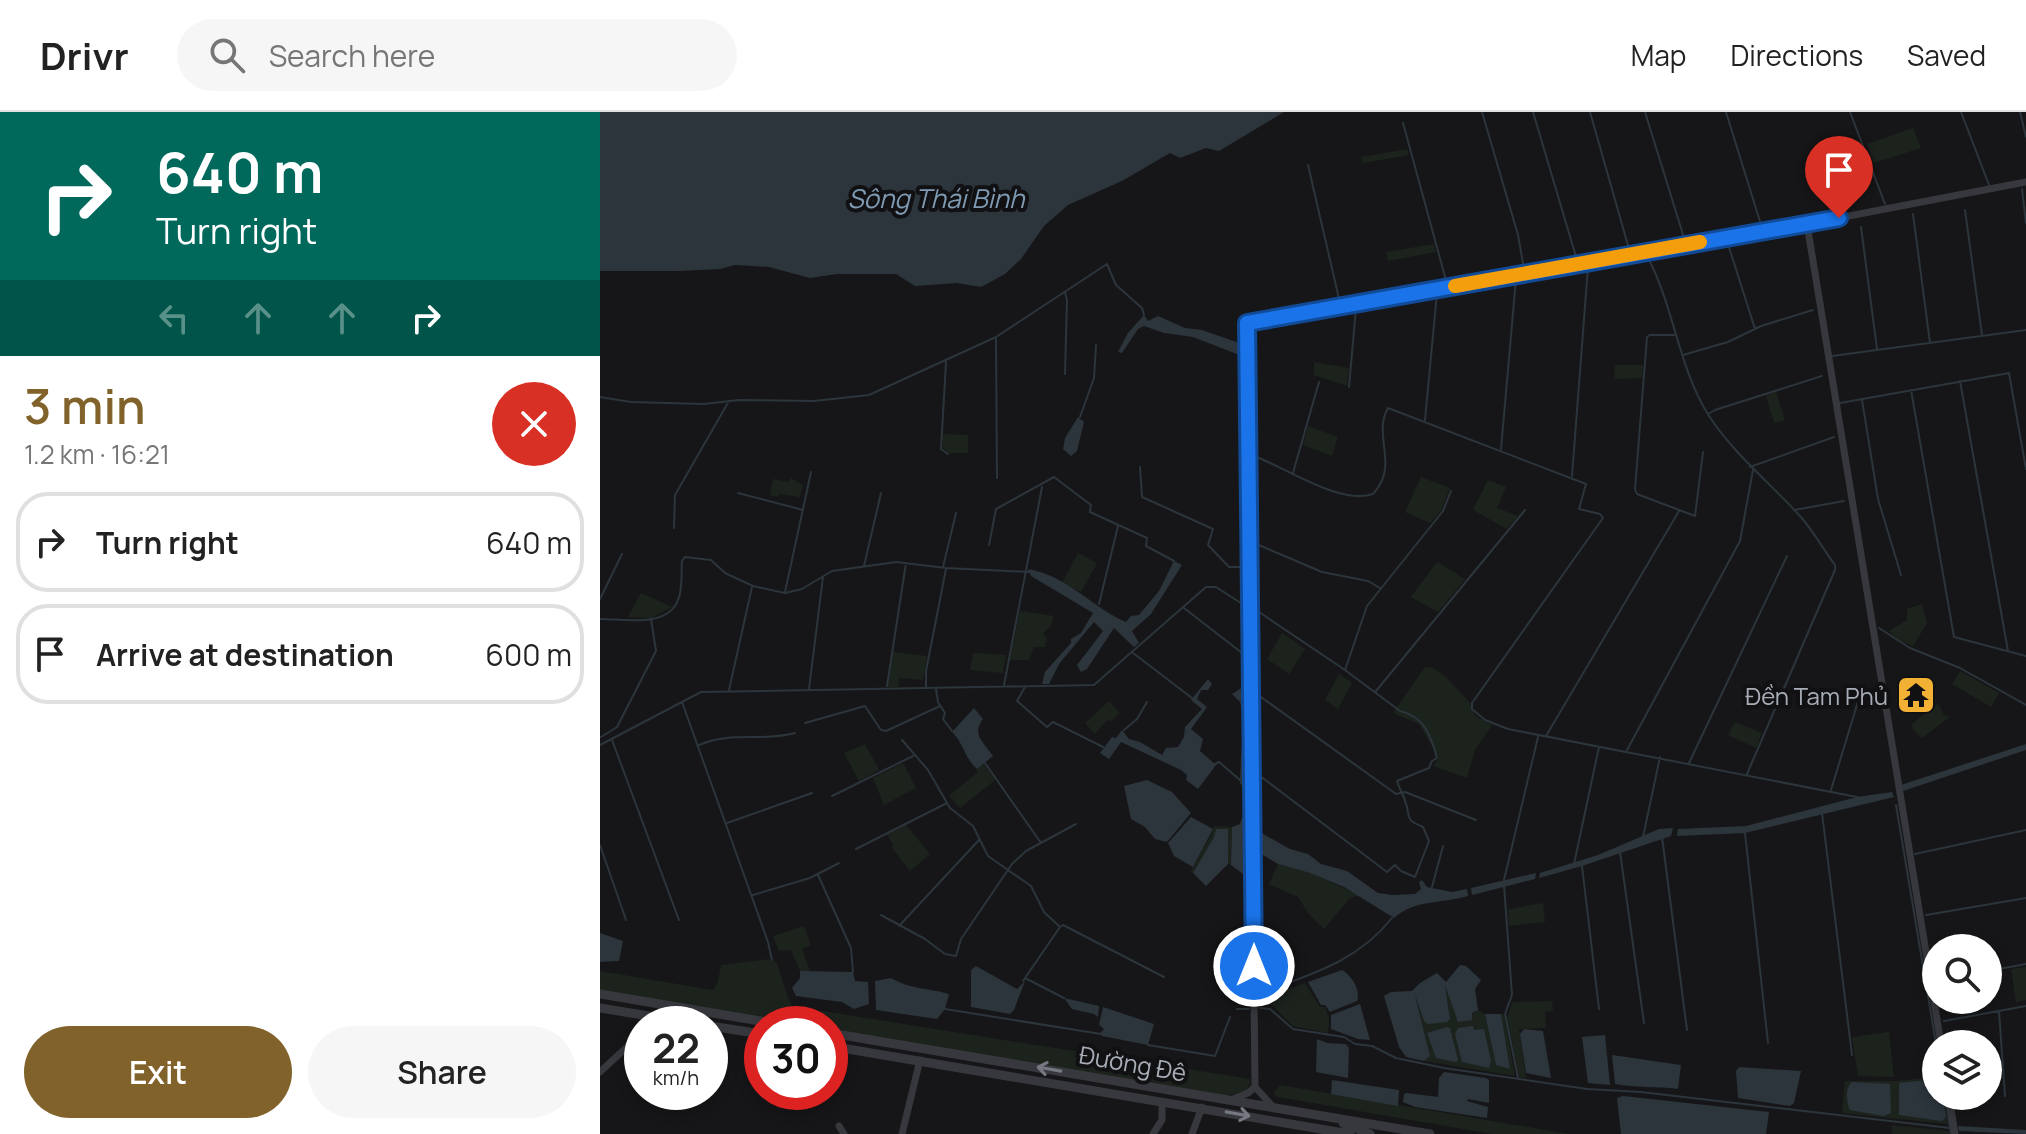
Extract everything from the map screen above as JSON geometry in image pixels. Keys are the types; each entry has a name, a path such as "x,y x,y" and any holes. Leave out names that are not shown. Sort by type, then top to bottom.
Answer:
{"street":[{"path":"1276,1109 1255,1087 1247,323 2026,182"},
{"path":"1807,224 1939,1030"},
{"path":"600,994 675,1006"},
{"path":"645,1001 648,1006"},
{"path":"600,1008 624,1013"},
{"name":"Đường Đê","path":"848,1036 1430,1134"},
{"path":"906,1045 921,1061"},
{"name":"Đường Đê","path":"848,1049 1350,1134"},
{"path":"600,1072 624,1050"},
{"path":"902,1134 921,1061 936,1052 955,1053"},
{"path":"1228,1100 1255,1087"},
{"path":"1153,1134 1162,1120 1162,1102"},
{"path":"1202,1107 1192,1133 1203,1134"},
{"path":"1951,1110 1955,1134"},
{"path":"1329,1117 1370,1134"},
{"path":"839,1126 844,1134"}],"shaded area":[{"path":"1913,128 1921,148 1874,163 1867,144"},
{"path":"1407,149 1409,155 1363,163 1361,157"},
{"path":"1434,244 1436,252 1388,261 1386,252"},
{"path":"1314,362 1349,368 1347,386 1314,375"},
{"path":"1615,365 1643,365 1642,378 1614,379"},
{"path":"1776,392 1785,420 1774,423 1766,396"},
{"path":"1308,426 1338,437 1332,456 1303,445"},
{"path":"943,434 968,435 968,453 949,453 943,448"},
{"path":"1421,477 1450,488 1441,511 1430,523 1405,512"},
{"path":"791,478 803,485 800,497 770,495 773,479 788,482"},
{"path":"1488,480 1506,487 1497,508 1518,516 1507,529 1473,510"},
{"path":"1078,553 1097,563 1081,592 1062,583"},
{"path":"1437,562 1465,579 1438,612 1411,597"},
{"path":"641,593 672,607 651,618 628,617"},
{"path":"1922,604 1927,623 1913,646 1897,639 1889,631 1907,620 1907,609"},
{"path":"1020,611 1054,616 1050,627 1043,633 1047,639 1045,647 1034,647 1029,660 1010,660"},
{"path":"1282,633 1305,649 1289,674 1267,659"},
{"path":"893,652 927,656 923,680 899,678 898,687 888,687"},
{"path":"973,653 1006,655 1003,673 970,670"},
{"path":"1425,667 1444,675 1470,703 1475,716 1492,725 1475,750 1467,778 1433,766 1439,758 1419,724 1393,713"},
{"path":"1960,671 1999,693 1991,707 1952,684"},
{"path":"1339,674 1352,683 1338,709 1325,700"},
{"path":"1109,701 1120,713 1111,721 1107,720 1095,734 1085,723"},
{"path":"1938,704 1944,715 1950,717 1922,738 1913,730 1912,724"},
{"path":"1735,722 1762,733 1756,748 1728,735"},
{"path":"865,744 879,770 859,781 844,753"},
{"path":"903,763 916,788 884,805 873,778"},
{"path":"984,764 995,780 960,808 949,796"},
{"path":"906,825 930,854 910,871 892,848 887,835"},
{"path":"1214,826 1232,827 1231,865 1228,864 1228,830 1214,837 1193,873 1191,871"},
{"path":"1278,864 1310,873 1359,895 1349,899 1324,929 1298,897 1269,884"},
{"path":"1543,903 1545,922 1509,926 1508,909"},
{"path":"804,926 811,945 802,949 810,971 800,971 791,950 779,951 773,936"},
{"path":"769,959 777,963 792,1006 744,1006 744,1016 728,1013 728,1006 685,1006 600,992 600,971 713,990 721,965"},
{"path":"2026,967 2026,1000 2016,1002 2011,969"},
{"path":"1305,983 1320,1007 1325,1007 1329,1018 1328,1033 1293,1026 1272,1005 1259,1005 1258,1000"},
{"path":"1445,985 1471,1015 1478,1010 1485,1014 1496,1065 1510,1069 1501,1019 1501,1014 1504,1015 1515,1076 1424,1061 1430,1056 1415,995 1424,1020 1447,1022 1450,1018"},
{"path":"1552,1001 1553,1011 1545,1012 1546,1028 1519,1029 1526,1078 1519,1077 1507,1017 1513,1002"},
{"path":"848,1015 1250,1079 1245,1092 1223,1096 848,1032"},
{"path":"1889,1032 1894,1077 1858,1076 1852,1037"},
{"path":"1922,1078 1922,1110 1946,1110 1948,1124 1842,1113 1845,1081"},
{"path":"1280,1085 1569,1134 1492,1134 1278,1097 1273,1094"},
{"path":"1892,1125 1949,1131 1950,1134 1892,1134"}],"water":[{"name":"Sông Thái Bình","path":"600,112 1284,112 1219,151 1206,148 1180,158 1170,153 1122,181 1068,205 1044,226 1021,259 1005,274 981,287 957,283 915,286 896,274 837,274 810,278 769,267 735,265 720,269 677,271 600,271"},
{"path":"1144,315 1148,321 1158,316 1185,328 1202,330 1242,344 1242,356 1193,337 1164,333 1144,326 1138,329 1122,353 1118,352 1128,333"},
{"path":"1078,417 1084,422 1077,451 1071,456 1063,449 1065,438"},
{"path":"1174,561 1182,565 1151,614 1132,631 1139,643 1134,647 1114,628 1087,669 1081,672 1077,665 1103,631 1094,622 1059,664 1049,684 1042,684 1045,672 1071,643 1071,639 1081,633 1093,613 1031,576 1028,569 1055,578 1126,622 1131,616 1139,615 1159,591"},
{"path":"1208,679 1212,684 1208,690 1201,690 1197,699 1207,707 1191,729 1203,739 1200,751 1216,765 1198,789 1186,780 1187,775 1181,770 1121,742 1109,759 1100,753 1122,730 1129,739 1162,755 1166,748 1178,747 1185,727 1202,709 1191,700"},
{"path":"1243,687 1247,730 1243,728 1240,702 1232,694"},
{"path":"974,708 983,719 978,730 980,738 993,756 977,769 952,732"},
{"path":"1244,733 1247,733 1244,788 1240,783"},
{"path":"2026,744 2026,750 1903,791 1901,785"},
{"path":"1147,780 1172,792 1191,813 1167,842 1155,839 1145,827 1131,819 1124,786"},
{"path":"1892,792 1894,797 1745,833 1677,836 1678,829 1746,826 1857,797"},
{"path":"1191,817 1213,829 1193,867 1174,856 1168,843"},
{"path":"1242,817 1247,817 1247,877 1231,865 1232,827 1240,824"},
{"path":"1673,828 1671,836 1539,878 1540,873 1598,855 1659,829"},
{"path":"1216,829 1228,829 1228,864 1206,886 1193,873"},
{"path":"1258,831 1290,849 1308,854 1321,864 1347,871 1378,893 1415,894 1421,889 1419,882 1422,880 1427,887 1452,892 1467,889 1468,896 1420,905 1394,918 1344,887 1278,864 1258,852"},
{"path":"1536,873 1535,879 1472,895 1471,888"},
{"path":"600,933 623,941 619,961 600,962"},
{"path":"1280,946 1291,980 1259,992 1259,955"},
{"path":"1460,965 1466,966 1481,980 1475,989 1478,1010 1472,1013 1472,1020 1458,1022 1445,985 1450,1019 1428,1024 1424,1021 1415,995 1430,1056 1424,1061 1406,1057 1399,1047 1384,996 1391,992 1412,991 1437,973 1446,982"},
{"path":"976,966 1017,989 1025,981 1010,1014 971,1007 971,970"},
{"path":"1342,970 1355,984 1357,1001 1330,1012 1325,1005 1321,1005 1308,982"},
{"path":"800,971 853,972 855,981 868,982 869,1004 854,1009 842,1002 796,996 792,988 800,978"},
{"path":"891,978 949,994 945,1009 937,1019 876,1010 875,981"},
{"path":"1064,998 1099,1006 1098,1017 1072,1009"},
{"path":"1360,1004 1370,1040 1331,1029 1331,1015"},
{"path":"1103,1007 1154,1024 1148,1045 1102,1036 1100,1033 1104,1029 1099,1025"},
{"path":"1485,1014 1501,1014 1510,1069 1496,1065"},
{"path":"1473,1026 1474,1030 1484,1029 1491,1061 1489,1068 1462,1062 1455,1034 1458,1028"},
{"path":"1450,1028 1456,1062 1436,1058 1427,1033"},
{"path":"1524,1029 1543,1031 1551,1078 1526,1073 1520,1034"},
{"path":"1605,1035 1610,1085 1588,1083 1582,1037"},
{"path":"1317,1039 1346,1044 1349,1048 1348,1078 1316,1072"},
{"path":"1612,1055 1681,1065 1678,1089 1615,1084"},
{"path":"1739,1067 1801,1071 1794,1103 1790,1106 1738,1098 1736,1071"},
{"path":"1444,1072 1489,1080 1489,1103 1467,1101 1488,1107 1487,1118 1415,1107 1403,1102 1407,1093 1438,1097 1439,1078"},
{"path":"1332,1080 1399,1090 1398,1106 1331,1094"},
{"path":"1922,1081 1922,1110 1945,1110 1946,1117 1942,1121 1899,1115 1899,1083"},
{"path":"1852,1082 1890,1084 1891,1113 1883,1116 1850,1110 1847,1095"},
{"path":"1623,1096 1769,1112 1766,1134 1621,1134 1617,1098"},
{"path":"1958,1126 2026,1130 2026,1134 1959,1131"}],"waterway":[{"path":"1482,112 1518,235 1524,269"},
{"path":"1533,112 1577,260"},
{"path":"1590,112 1629,249"},
{"path":"1645,112 1685,241"},
{"path":"1726,112 1762,228"},
{"path":"1850,112 1885,204"},
{"path":"1961,112 1989,185"},
{"path":"2020,112 2026,137"},
{"path":"1403,123 1447,284"},
{"path":"1308,165 1340,303"},
{"path":"2022,189 2026,223"},
{"path":"1965,210 1982,335"},
{"path":"1913,214 1930,343"},
{"path":"1379,296 1806,221"},
{"path":"1861,227 1877,349"},
{"path":"1728,244 1755,329"},
{"path":"1647,256 1664,295 1690,377 1709,416 1741,455 1804,521 1835,565 1747,774"},
{"path":"600,397 631,402 704,404 739,400 814,401 869,395 996,337 1107,264 1116,285 1142,308 1144,315"},
{"path":"1572,476 1588,267"},
{"path":"1501,449 1516,279"},
{"path":"1065,292 1065,374"},
{"path":"1425,420 1437,293"},
{"path":"1349,387 1356,308"},
{"path":"1683,355 1728,342 1761,326 1813,310"},
{"path":"1832,356 2026,330"},
{"path":"1676,335 1647,337 1637,494 1695,516 1703,452"},
{"path":"996,339 997,478"},
{"path":"1080,417 1094,378 1096,345"},
{"path":"946,362 941,449 948,454"},
{"path":"1840,403 2009,373 2026,469"},
{"path":"1708,414 1822,376"},
{"path":"1960,381 2008,651"},
{"path":"1293,473 1319,382"},
{"path":"1911,390 1954,637 2026,656"},
{"path":"1862,400 1878,499 1901,575"},
{"path":"674,528 675,495 729,401"},
{"path":"1254,456 1329,490 1359,496 1373,494 1384,472 1383,429 1388,408 1586,484 1579,509 1600,514 1603,518 1472,703 1472,709 1485,720 1508,729 1857,797"},
{"path":"1750,467 1834,437"},
{"path":"1140,467 1142,497 1213,529 1208,545 1229,567 1243,567 1243,687"},
{"path":"1627,750 1740,541 1753,470"},
{"path":"785,592 811,472"},
{"path":"989,545 996,509 1054,477 1091,505 1090,512 1147,538 1146,546 1174,561"},
{"path":"1004,685 1042,487"},
{"path":"1345,670 1367,606 1443,511 1451,491"},
{"path":"738,493 803,510"},
{"path":"864,566 881,493"},
{"path":"1794,510 1844,501"},
{"path":"1376,691 1525,510"},
{"path":"1546,736 1679,511"},
{"path":"943,567 956,513"},
{"path":"1099,604 1118,526"},
{"path":"1254,543 1322,572 1368,581 1380,588"},
{"path":"600,599 622,554"},
{"path":"1689,763 1787,556"},
{"path":"600,619 644,620 665,615 673,609 680,596 682,561 685,557 711,560 725,573 753,586 785,593 802,589 832,571 896,562 1030,572"},
{"path":"887,686 906,563"},
{"path":"926,688 926,671 946,569"},
{"path":"809,689 823,577"},
{"path":"729,690 752,587"},
{"path":"600,745 701,692 1094,685 1206,587 1216,587 1244,605"},
{"path":"1184,608 1242,653"},
{"path":"1256,610 1400,711 1415,717 1425,728 1437,758 1429,768 1397,781 1410,819 1423,827 1429,841 1415,877 1395,865 1387,872 1260,776"},
{"path":"601,737 617,727 656,651 651,619"},
{"path":"1879,628 1910,648 1960,668 2026,705"},
{"path":"1133,653 1192,698"},
{"path":"1025,687 1017,701 1047,727 1053,722 1103,747"},
{"path":"936,689 938,702 945,713 943,719 952,731"},
{"path":"1831,790 1860,695"},
{"path":"1261,697 1396,794 1405,792 1476,820"},
{"path":"682,702 772,960"},
{"path":"1124,730 1137,719 1147,702"},
{"path":"805,723 865,706 881,730 886,731 940,706"},
{"path":"699,745 723,738 795,733"},
{"path":"1504,880 1538,737"},
{"path":"612,740 679,920"},
{"path":"902,740 928,770 950,808 973,826 988,856 1031,886 1044,912 1060,927 1023,981"},
{"path":"1574,864 1599,747"},
{"path":"832,796 913,756"},
{"path":"1643,837 1660,757"},
{"path":"1215,764 1219,762 1240,780"},
{"path":"985,763 1041,843"},
{"path":"1245,788 1245,817"},
{"path":"727,823 812,793"},
{"path":"856,849 947,803"},
{"path":"1896,805 1934,1030"},
{"path":"1822,813 1852,1055"},
{"path":"881,915 925,939 945,954 956,956 961,939 1012,864 1026,851 1076,824"},
{"path":"1915,854 2026,830"},
{"path":"1745,833 1768,1043"},
{"path":"1662,837 1687,1030"},
{"path":"899,926 979,840"},
{"path":"600,845 626,920"},
{"path":"1432,887 1443,846"},
{"path":"1620,852 1644,1023"},
{"path":"753,895 810,878 839,863"},
{"path":"1582,866 1599,1009"},
{"path":"818,875 851,948 853,972"},
{"path":"1504,885 1512,995 1505,1014 1518,1078"},
{"path":"1926,915 2026,898"},
{"path":"1261,993 1315,973 1348,956 1364,946 1392,918"},
{"path":"1060,927 1063,925 1164,977"},
{"path":"2002,968 2026,964"},
{"path":"1025,978 1064,998"},
{"path":"1944,1021 2026,1006"},
{"path":"1260,1008 1270,1009 1293,1029 1344,1037 1396,1058 1444,1068 1587,1089 1641,1092 1950,1128"},
{"path":"945,1009 1101,1034"},
{"path":"1237,1009 1249,1009"},
{"path":"1999,1014 2005,1096"},
{"path":"1148,1045 1215,1056 1230,1017"},
{"path":"1947,1110 1951,1134"}],"slow traffic":[{"path":"1455,286 1700,242"}],"place":[{"name":"Đền Tam Phủ","path":"1916,695"}],"route":[{"path":"1254,966 1247,323 1839,218"}]}
